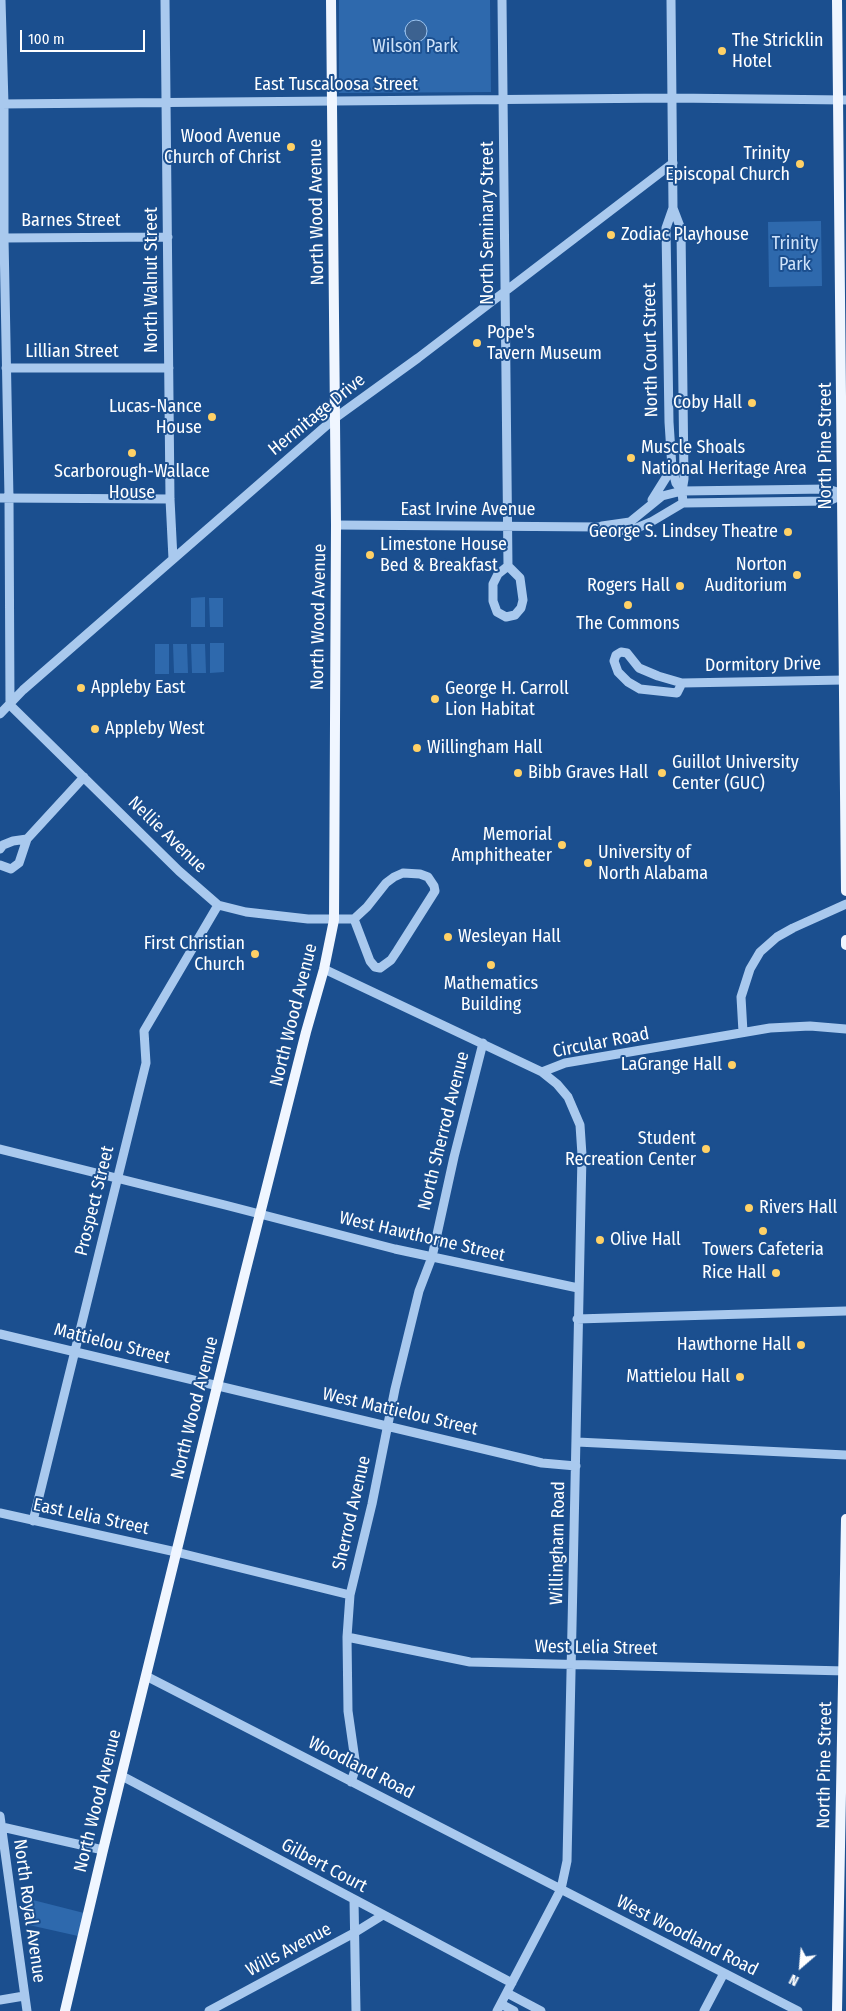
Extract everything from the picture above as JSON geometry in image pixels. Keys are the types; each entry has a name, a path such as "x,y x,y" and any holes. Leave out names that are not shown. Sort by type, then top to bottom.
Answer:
{"main road":[{"name":"North Wood Avenue","path":"65,2011 102,1850 306,1032 324,968 334,920 336,525 331,0"},
{"name":"North Pine Street","path":"838,0 842,100 846,891"},
{"name":"North Pine Street","path":"837,2011 843,1923 846,1519"}],"street":[{"path":"1,0 6,368 4,498 10,705"},
{"name":"North Walnut Street","path":"165,0 170,499 174,559"},
{"name":"North Seminary Street","path":"502,0 508,566"},
{"name":"North Court Street","path":"671,0 673,208 666,228 669,422 672,468 676,482 682,491"},
{"name":"East Tuscaloosa Street","path":"2,104 165,101 672,98 842,100"},
{"name":"Hermitage Drive","path":"0,714 23,690 335,418 418,358 673,163"},
{"name":"North Court Street","path":"673,208 681,229 684,421 683,503"},
{"name":"Barnes Street","path":"4,238 168,237"},
{"name":"Lillian Street","path":"6,368 169,368"},
{"path":"669,422 684,421"},
{"path":"649,504 672,468"},
{"name":"East Irvine Avenue","path":"600,527 630,522 649,504 662,496 682,491 828,489 844,494"},
{"name":"East Irvine Avenue","path":"336,525 600,527 613,531 632,530 651,522 683,503 829,500 844,494"},
{"path":"4,498 170,499"},
{"path":"508,566 520,578 523,600 521,608 515,615 506,617 497,612 493,601 493,584 498,574 508,566"},
{"name":"Dormitory Drive","path":"682,683 677,692 640,689 628,682 618,672 614,662 616,655 622,652 627,653 640,668 682,683 844,680"},
{"name":"Nellie Avenue","path":"10,705 179,871 218,904 246,912 334,920 354,919"},
{"path":"0,865 11,869 19,863 26,840 84,777"},
{"path":"0,849 3,845 13,841 26,840"},
{"path":"403,873 420,874 428,877 434,886 434,891 397,951 391,960 380,968 375,967 370,962 354,919 367,907 386,883 403,873"},
{"name":"Prospect Street","path":"33,1521 146,1063 144,1031 218,904"},
{"path":"744,1032 741,997 750,969 760,952 777,937 793,928 846,904"},
{"name":"Circular Road","path":"324,968 542,1072 567,1063 770,1028 810,1026 846,1029"},
{"name":"North Sherrod Avenue","path":"432,1257 454,1157 483,1043"},
{"name":"Willingham Road","path":"499,2008 561,1889 567,1861 577,1442 577,1319 582,1155 580,1125 568,1097 557,1084 542,1072"},
{"name":"West Hawthorne Street","path":"0,1149 432,1257 578,1288"},
{"name":"Sherrod Avenue","path":"351,1782 356,1767 348,1711 347,1637 350,1595 389,1426 395,1389 419,1291 432,1257"},
{"path":"577,1319 846,1311"},
{"name":"Mattielou Street","path":"0,1334 217,1386"},
{"name":"West Mattielou Street","path":"217,1386 542,1463 576,1466"},
{"path":"577,1442 846,1455"},
{"name":"East Lelia Street","path":"0,1513 176,1552"},
{"path":"176,1552 350,1595"},
{"name":"West Lelia Street","path":"347,1637 470,1662 706,1666 844,1671"},
{"name":"Woodland Road","path":"146,1676 561,1889"},
{"name":"Gilbert Court","path":"122,1776 512,1983"},
{"name":"North Royal Avenue","path":"0,1816 27,2011"},
{"path":"2,1827 102,1850"},
{"name":"West Woodland Road","path":"561,1889 724,1973 783,2008 798,2011"},
{"path":"354,1900 356,2011"},
{"name":"Wills Avenue","path":"209,2011 354,1934 383,1915"},
{"path":"704,2011 724,1973"},
{"path":"507,1993 541,2011"},
{"path":"0,2000 24,1996"},
{"path":"499,2008 514,2011"}],"green space":[{"name":"Wilson Park","path":"339,0 490,0 491,92 339,93"},
{"name":"Trinity Park","path":"821,221 822,286 769,287 768,222"},
{"path":"205,597 205,627 191,627 191,598"},
{"path":"209,598 223,598 223,627 210,627"},
{"path":"210,643 224,643 224,672 210,673"},
{"path":"155,644 169,644 169,674 155,674"},
{"path":"173,644 187,644 188,673 174,673"},
{"path":"191,644 205,644 206,673 192,673"},
{"path":"25,1898 84,1913 78,1936 29,1925"}],"shaded area":[{"path":"416,20 424,23 427,31 424,39 416,42 408,39 405,31 408,23"}],"place":[{"name":"The Stricklin Hotel","path":"722,51"},
{"name":"Wood Avenue Church of Christ","path":"291,147"},
{"name":"Trinity Episcopal Church","path":"800,164"},
{"name":"Zodiac Playhouse","path":"611,235"},
{"name":"Pope's Tavern Museum","path":"477,343"},
{"name":"Coby Hall","path":"752,403"},
{"name":"Lucas-Nance House","path":"212,417"},
{"name":"Scarborough-Wallace House","path":"132,453"},
{"name":"Muscle Shoals National Heritage Area","path":"631,458"},
{"name":"George S. Lindsey Theatre","path":"788,532"},
{"name":"Limestone House Bed & Breakfast","path":"370,555"},
{"name":"Norton Auditorium","path":"797,575"},
{"name":"Rogers Hall","path":"680,586"},
{"name":"The Commons","path":"628,605"},
{"name":"Appleby East","path":"81,688"},
{"name":"George H. Carroll Lion Habitat","path":"435,699"},
{"name":"Appleby West","path":"95,729"},
{"name":"Willingham Hall","path":"417,748"},
{"name":"Bibb Graves Hall","path":"518,773"},
{"name":"Guillot University Center (GUC)","path":"662,773"},
{"name":"Memorial Amphitheater","path":"562,845"},
{"name":"University of North Alabama","path":"588,863"},
{"name":"Wesleyan Hall","path":"448,937"},
{"name":"First Christian Church","path":"255,954"},
{"name":"Mathematics Building","path":"491,965"},
{"name":"LaGrange Hall","path":"732,1065"},
{"name":"Student Recreation Center","path":"706,1149"},
{"name":"Rivers Hall","path":"749,1208"},
{"name":"Towers Cafeteria","path":"763,1231"},
{"name":"Olive Hall","path":"600,1240"},
{"name":"Rice Hall","path":"776,1273"},
{"name":"Hawthorne Hall","path":"801,1345"},
{"name":"Mattielou Hall","path":"740,1377"}]}
